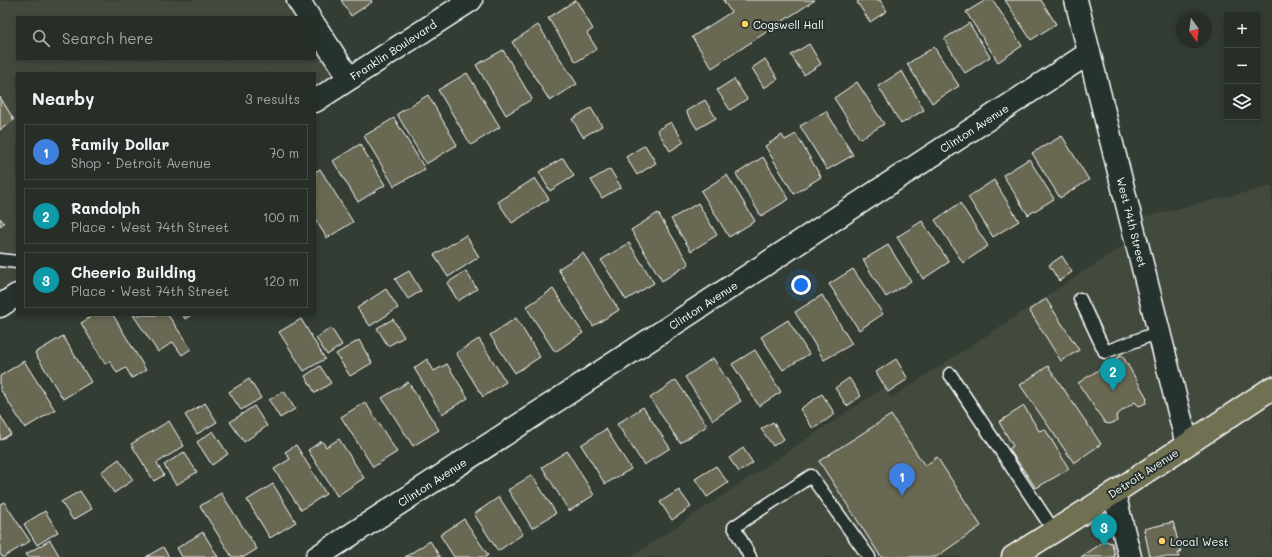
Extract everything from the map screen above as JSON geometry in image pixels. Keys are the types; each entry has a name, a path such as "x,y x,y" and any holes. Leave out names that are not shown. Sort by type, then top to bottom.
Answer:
{"main road":[{"name":"Detroit Avenue","path":"1013,557 1114,493 1272,388"}],"street":[{"path":"298,0 308,16"},
{"name":"Franklin Boulevard","path":"316,100 471,0"},
{"name":"West 74th Street","path":"1076,0 1188,444"},
{"path":"316,28 349,78"},
{"name":"Clinton Avenue","path":"317,557 1089,53"},
{"path":"0,306 16,296"},
{"path":"1114,493 1130,557"}],"lane":[{"path":"0,260 16,262"},
{"path":"1080,299 1105,352 1159,332"},
{"path":"950,374 1054,531"},
{"path":"750,557 734,527 811,476 869,557"}],"shaded area":[{"path":"0,0 298,0 308,16 16,16 16,60 316,60 316,28 349,78 316,100 316,72 16,72 16,296 0,306"},
{"path":"1272,186 1272,557 631,557 884,387 891,398 1135,238 1131,220"}],"building":[{"path":"341,0 371,0 372,2 351,16"},
{"path":"576,0 593,29 587,33 597,49 576,62 548,18"},
{"name":"Cogswell Hall","path":"723,0 815,0 712,68 692,37 731,12"},
{"path":"860,0 880,0 887,11 870,22 857,2"},
{"path":"986,0 993,0 1022,46 998,62 966,12"},
{"path":"1005,0 1041,0 1056,24 1031,40"},
{"path":"969,23 990,57 965,73 944,39"},
{"path":"538,25 577,84 550,101 512,42"},
{"path":"809,44 821,64 804,75 791,55"},
{"path":"934,47 959,86 932,103 907,64"},
{"path":"503,50 532,99 506,115 476,65"},
{"path":"765,59 778,79 764,88 752,68"},
{"path":"902,71 924,110 901,124 878,86"},
{"path":"467,73 500,127 471,145 438,90"},
{"path":"734,79 747,99 730,110 717,90"},
{"path":"857,82 884,124 860,139 834,98"},
{"path":"428,95 457,145 426,164 397,114"},
{"path":"0,97 14,120 0,130"},
{"path":"705,100 716,118 697,129 686,111"},
{"path":"591,108 602,126 583,137 572,119"},
{"path":"826,111 853,155 827,170 800,126"},
{"path":"394,118 425,169 394,186 364,136"},
{"path":"671,122 684,142 670,151 657,130"},
{"path":"796,134 821,177 794,194 765,146 782,135 785,140"},
{"path":"1062,136 1089,180 1060,198 1032,153"},
{"path":"360,144 385,185 358,202 333,161"},
{"path":"645,145 656,163 637,175 626,157"},
{"path":"763,157 789,199 761,216 736,174"},
{"path":"563,158 574,176 550,191 539,172"},
{"path":"1029,159 1054,199 1028,215 1003,175"},
{"path":"320,169 353,222 327,238 316,221 316,171"},
{"path":"610,169 621,187 602,198 591,180"},
{"path":"727,175 755,221 729,237 701,191"},
{"path":"535,178 549,199 512,223 498,202"},
{"path":"994,180 1019,221 993,237 968,197"},
{"path":"698,203 717,235 691,251 671,219"},
{"path":"960,203 988,246 963,263 935,220"},
{"path":"658,213 689,264 662,281 631,230"},
{"path":"0,218 4,223 0,226"},
{"path":"922,221 949,262 923,279 897,237"},
{"path":"466,235 479,257 448,277 434,255"},
{"path":"629,243 654,283 626,300 601,260"},
{"path":"888,245 911,281 886,297 863,260"},
{"path":"583,253 619,310 593,326 558,269"},
{"path":"1062,256 1072,272 1059,281 1049,265"},
{"path":"853,269 883,314 859,330 829,284"},
{"path":"409,271 421,291 408,299 395,279"},
{"path":"466,271 477,289 458,301 447,283"},
{"path":"386,289 398,308 370,326 357,308"},
{"path":"553,289 583,333 555,352 526,307"},
{"path":"822,295 852,344 824,360 795,312"},
{"path":"1046,299 1079,350 1061,361 1029,310"},
{"path":"92,316 114,316 146,370 132,378 126,368 117,373 110,361 105,364 81,323"},
{"path":"134,316 169,316 191,349 182,355 173,342 158,352"},
{"path":"516,318 540,357 515,373 490,335"},
{"path":"301,319 325,359 304,371 279,332"},
{"path":"393,319 404,337 388,346 377,328"},
{"path":"788,320 809,354 783,370 761,337"},
{"path":"331,328 342,345 327,355 316,338"},
{"path":"63,336 91,382 63,399 35,353"},
{"path":"479,339 506,382 483,397 456,353"},
{"path":"359,340 372,363 350,376 336,354"},
{"path":"755,350 781,392 759,406 732,364"},
{"path":"1122,355 1147,398 1146,403 1139,406 1135,402 1116,416 1117,421 1110,424 1105,423 1078,383"},
{"path":"713,358 741,401 713,420 685,377"},
{"path":"427,359 434,371 447,364 468,398 442,414 414,368"},
{"path":"896,359 908,379 888,392 876,372"},
{"path":"24,361 55,410 25,428 0,389 0,376"},
{"path":"320,366 331,383 315,393 305,376"},
{"path":"1048,366 1101,444 1074,463 1020,385"},
{"path":"849,378 861,396 847,406 835,388"},
{"path":"249,379 261,398 241,410 229,392"},
{"path":"676,380 707,426 680,443 650,398"},
{"path":"408,382 439,430 413,446 382,398"},
{"path":"284,391 295,409 280,418 269,400"},
{"path":"822,394 835,414 813,429 800,409"},
{"path":"365,402 397,452 373,467 341,417"},
{"path":"205,403 217,422 197,434 185,415"},
{"path":"254,406 267,426 244,442 230,422"},
{"path":"1024,406 1039,431 1045,429 1069,469 1036,488 1009,449 1013,446 999,422"},
{"path":"643,407 670,448 644,465 617,424"},
{"path":"0,415 11,434 0,440"},
{"path":"891,415 925,466 937,457 981,526 936,557 881,557 819,461"},
{"path":"169,421 184,446 157,463 164,475 154,481 131,444"},
{"path":"773,422 784,439 773,446 761,429"},
{"path":"606,429 631,469 605,484 581,445"},
{"path":"213,431 228,454 212,465 197,442"},
{"path":"339,439 364,478 337,496 308,450 322,441 326,447"},
{"path":"296,445 326,494 301,510 274,469 290,459 285,452"},
{"path":"743,448 753,463 739,472 729,458"},
{"path":"567,451 594,495 569,511 542,467"},
{"path":"184,452 197,472 176,485 164,465"},
{"path":"119,459 133,480 114,493 101,472"},
{"path":"716,466 728,483 707,497 695,479"},
{"path":"532,475 556,513 532,528 508,490"},
{"path":"273,484 296,522 270,538 247,500"},
{"path":"679,490 691,507 672,520 660,502"},
{"path":"80,491 92,509 73,520 61,502"},
{"path":"221,493 257,549 244,557 232,557 200,506"},
{"path":"499,497 523,534 498,551 474,514"},
{"path":"4,502 30,541 2,557 0,554 0,504"},
{"path":"45,511 58,532 37,545 24,524"},
{"path":"464,519 488,555 486,557 454,557 440,535"},
{"name":"Local West","path":"1173,522 1181,553 1178,553 1179,557 1150,557 1144,529"},
{"path":"203,532 218,557 182,557 177,548"},
{"path":"50,540 60,557 28,557 26,554"},
{"path":"430,541 440,557 405,557"},
{"path":"1105,541 1112,543 1115,557 1081,557"},
{"path":"163,547 169,557 146,557"}],"place":[{"name":"Cogswell Hall","path":"745,24"},
{"name":"Randolph","path":"1113,391"},
{"name":"Family Dollar","path":"902,496"},
{"name":"Local West","path":"1162,541"},
{"name":"Cheerio Building","path":"1104,547"}]}
